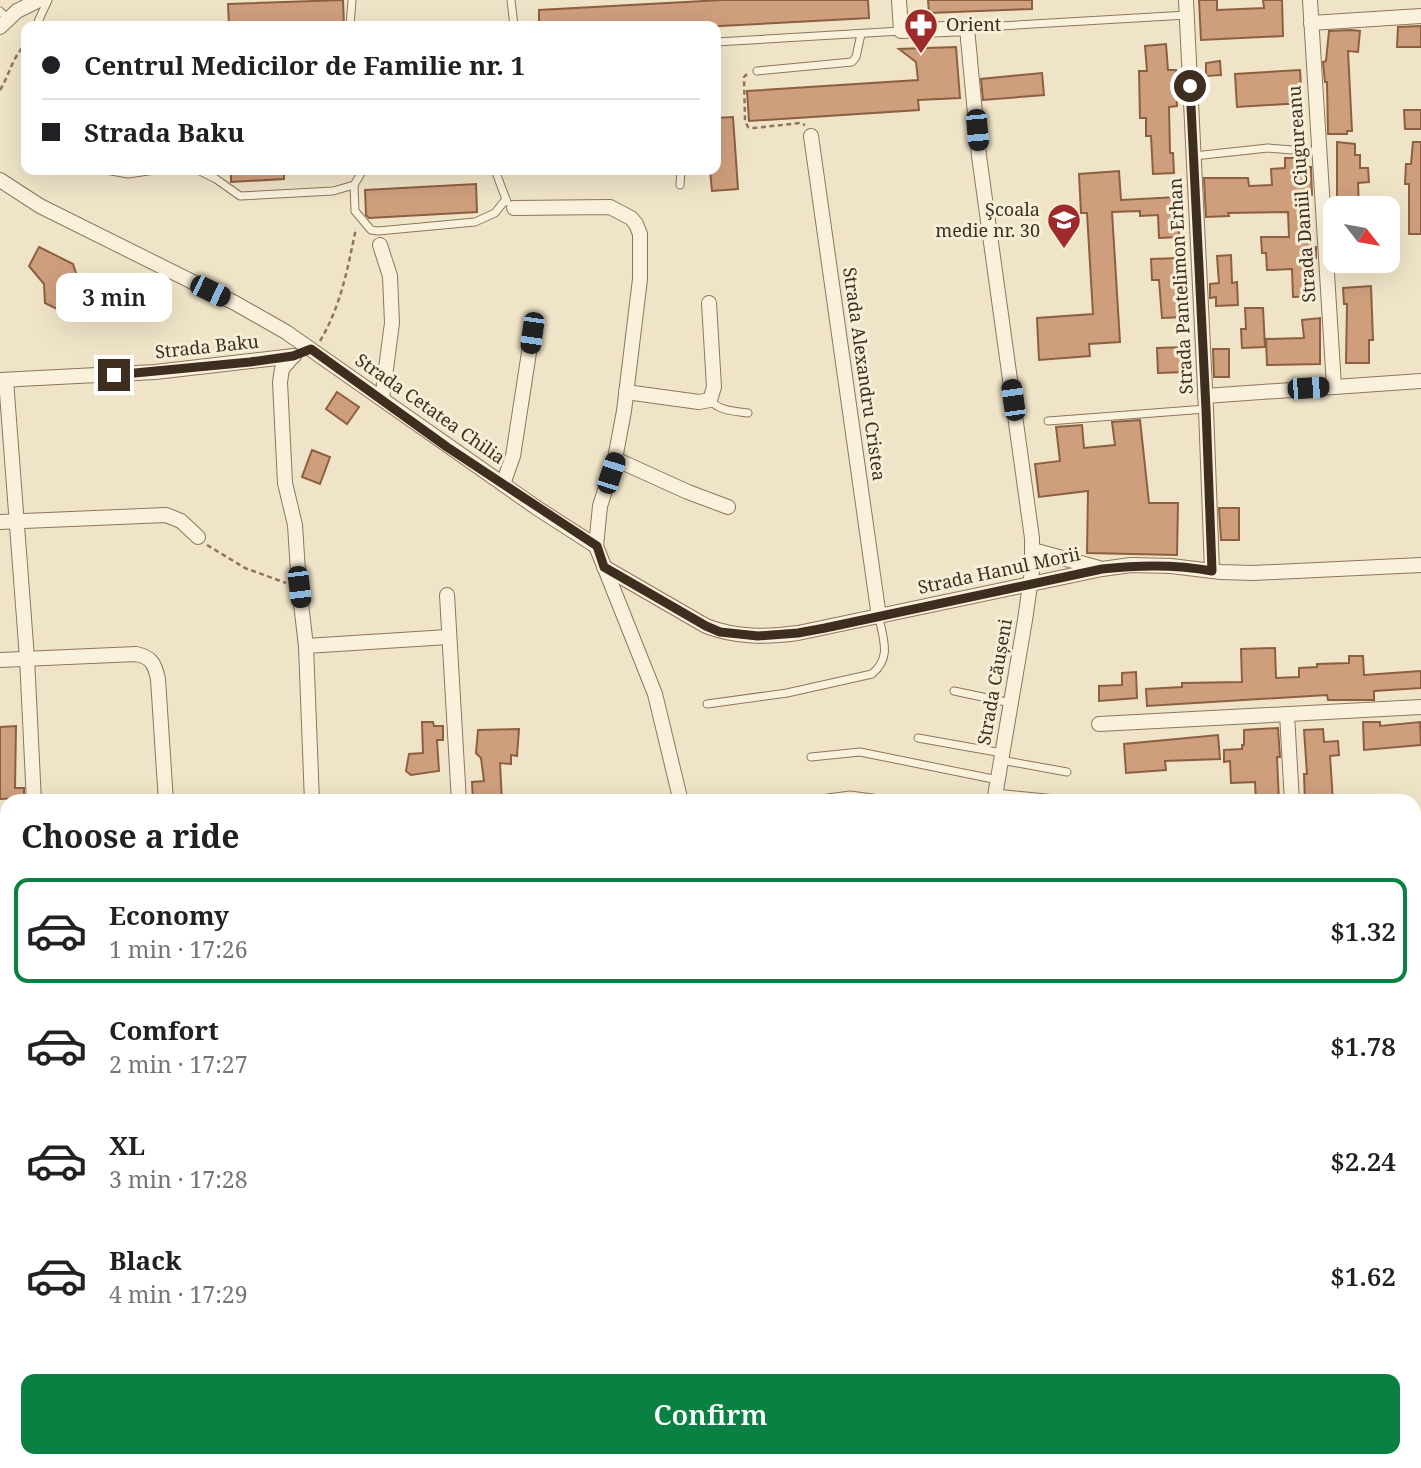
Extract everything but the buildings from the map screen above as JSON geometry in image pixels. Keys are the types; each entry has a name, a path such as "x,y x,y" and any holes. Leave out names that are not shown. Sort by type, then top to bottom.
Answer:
{"street":[{"path":"899,0 901,31 967,28"},
{"name":"Strada Pantelimon Erhan","path":"1186,0 1212,571"},
{"name":"Strada Daniil Ciugureanu","path":"1310,0 1334,386"},
{"path":"3,19 30,2"},
{"path":"1311,23 1421,16"},
{"name":"Strada Căușeni","path":"967,28 979,156 1033,550 1012,703 996,791"},
{"name":"Strada Alexandru Cristea","path":"811,136 879,617"},
{"name":"Strada Cetatea Chilia","path":"0,180 40,206 234,303 312,349 503,484 597,546"},
{"path":"510,204 610,207 623,212 636,224 640,234 640,266 626,392 615,459 600,506 597,546 655,694 679,794"},
{"path":"380,245 390,276 392,323 382,399"},
{"path":"626,392 699,402 710,400 714,387 709,303"},
{"path":"503,484 513,456 532,333"},
{"name":"Strada Baku","path":"3,380 155,372 293,356 312,349"},
{"path":"293,356 282,369 280,382 285,483 295,525 306,646 312,794"},
{"path":"3,380 17,521 34,794"},
{"path":"1206,403 1334,386 1421,381"},
{"path":"615,459 728,507"},
{"path":"0,523 166,515 181,521 198,537"},
{"path":"1033,550 1102,569"},
{"name":"Strada Hanul Morii","path":"604,567 706,626 743,636 798,633 1131,565 1253,573 1421,565"},
{"path":"447,595 458,794"},
{"path":"306,646 448,637"},
{"path":"0,660 136,654 150,659 156,666 158,679 165,794"},
{"path":"1099,724 1421,707"},
{"path":"1287,714 1292,794"}],"lane":[{"path":"38,21 48,0"},
{"path":"350,21 352,0"},
{"path":"511,0 513,21"},
{"path":"967,28 1186,15"},
{"path":"721,42 901,31"},
{"path":"757,71 852,62 856,57 861,34"},
{"path":"1194,156 1268,148 1319,152"},
{"path":"208,175 240,196 333,191 354,185"},
{"path":"360,175 354,185 355,211 371,230 378,231 475,222 495,213 510,204 497,175"},
{"path":"680,185 681,175"},
{"path":"710,400 723,409 748,413"},
{"path":"1048,421 1206,403"},
{"path":"707,704 787,693 872,674 881,666 886,652 879,617"},
{"path":"954,691 1012,703"},
{"path":"918,738 1067,772"},
{"path":"811,757 860,752 996,791 1021,794"}],"path":[{"path":"0,90 9,75 15,55 21,49"},
{"path":"757,71 749,71 744,77 748,127 800,123 809,126 811,136"},
{"path":"312,349 330,324 342,292 359,218"},
{"path":"198,537 245,568 299,587"}],"place":[{"name":"Orient","path":"921,55"},
{"name":"Şcoala medie nr. 30","path":"1064,250"}],"route":[{"path":"114,375 250,362 293,356 311,349 447,447 597,546 604,567 686,616 720,632 743,636 798,633 1131,565 1212,571 1190,86"}]}
